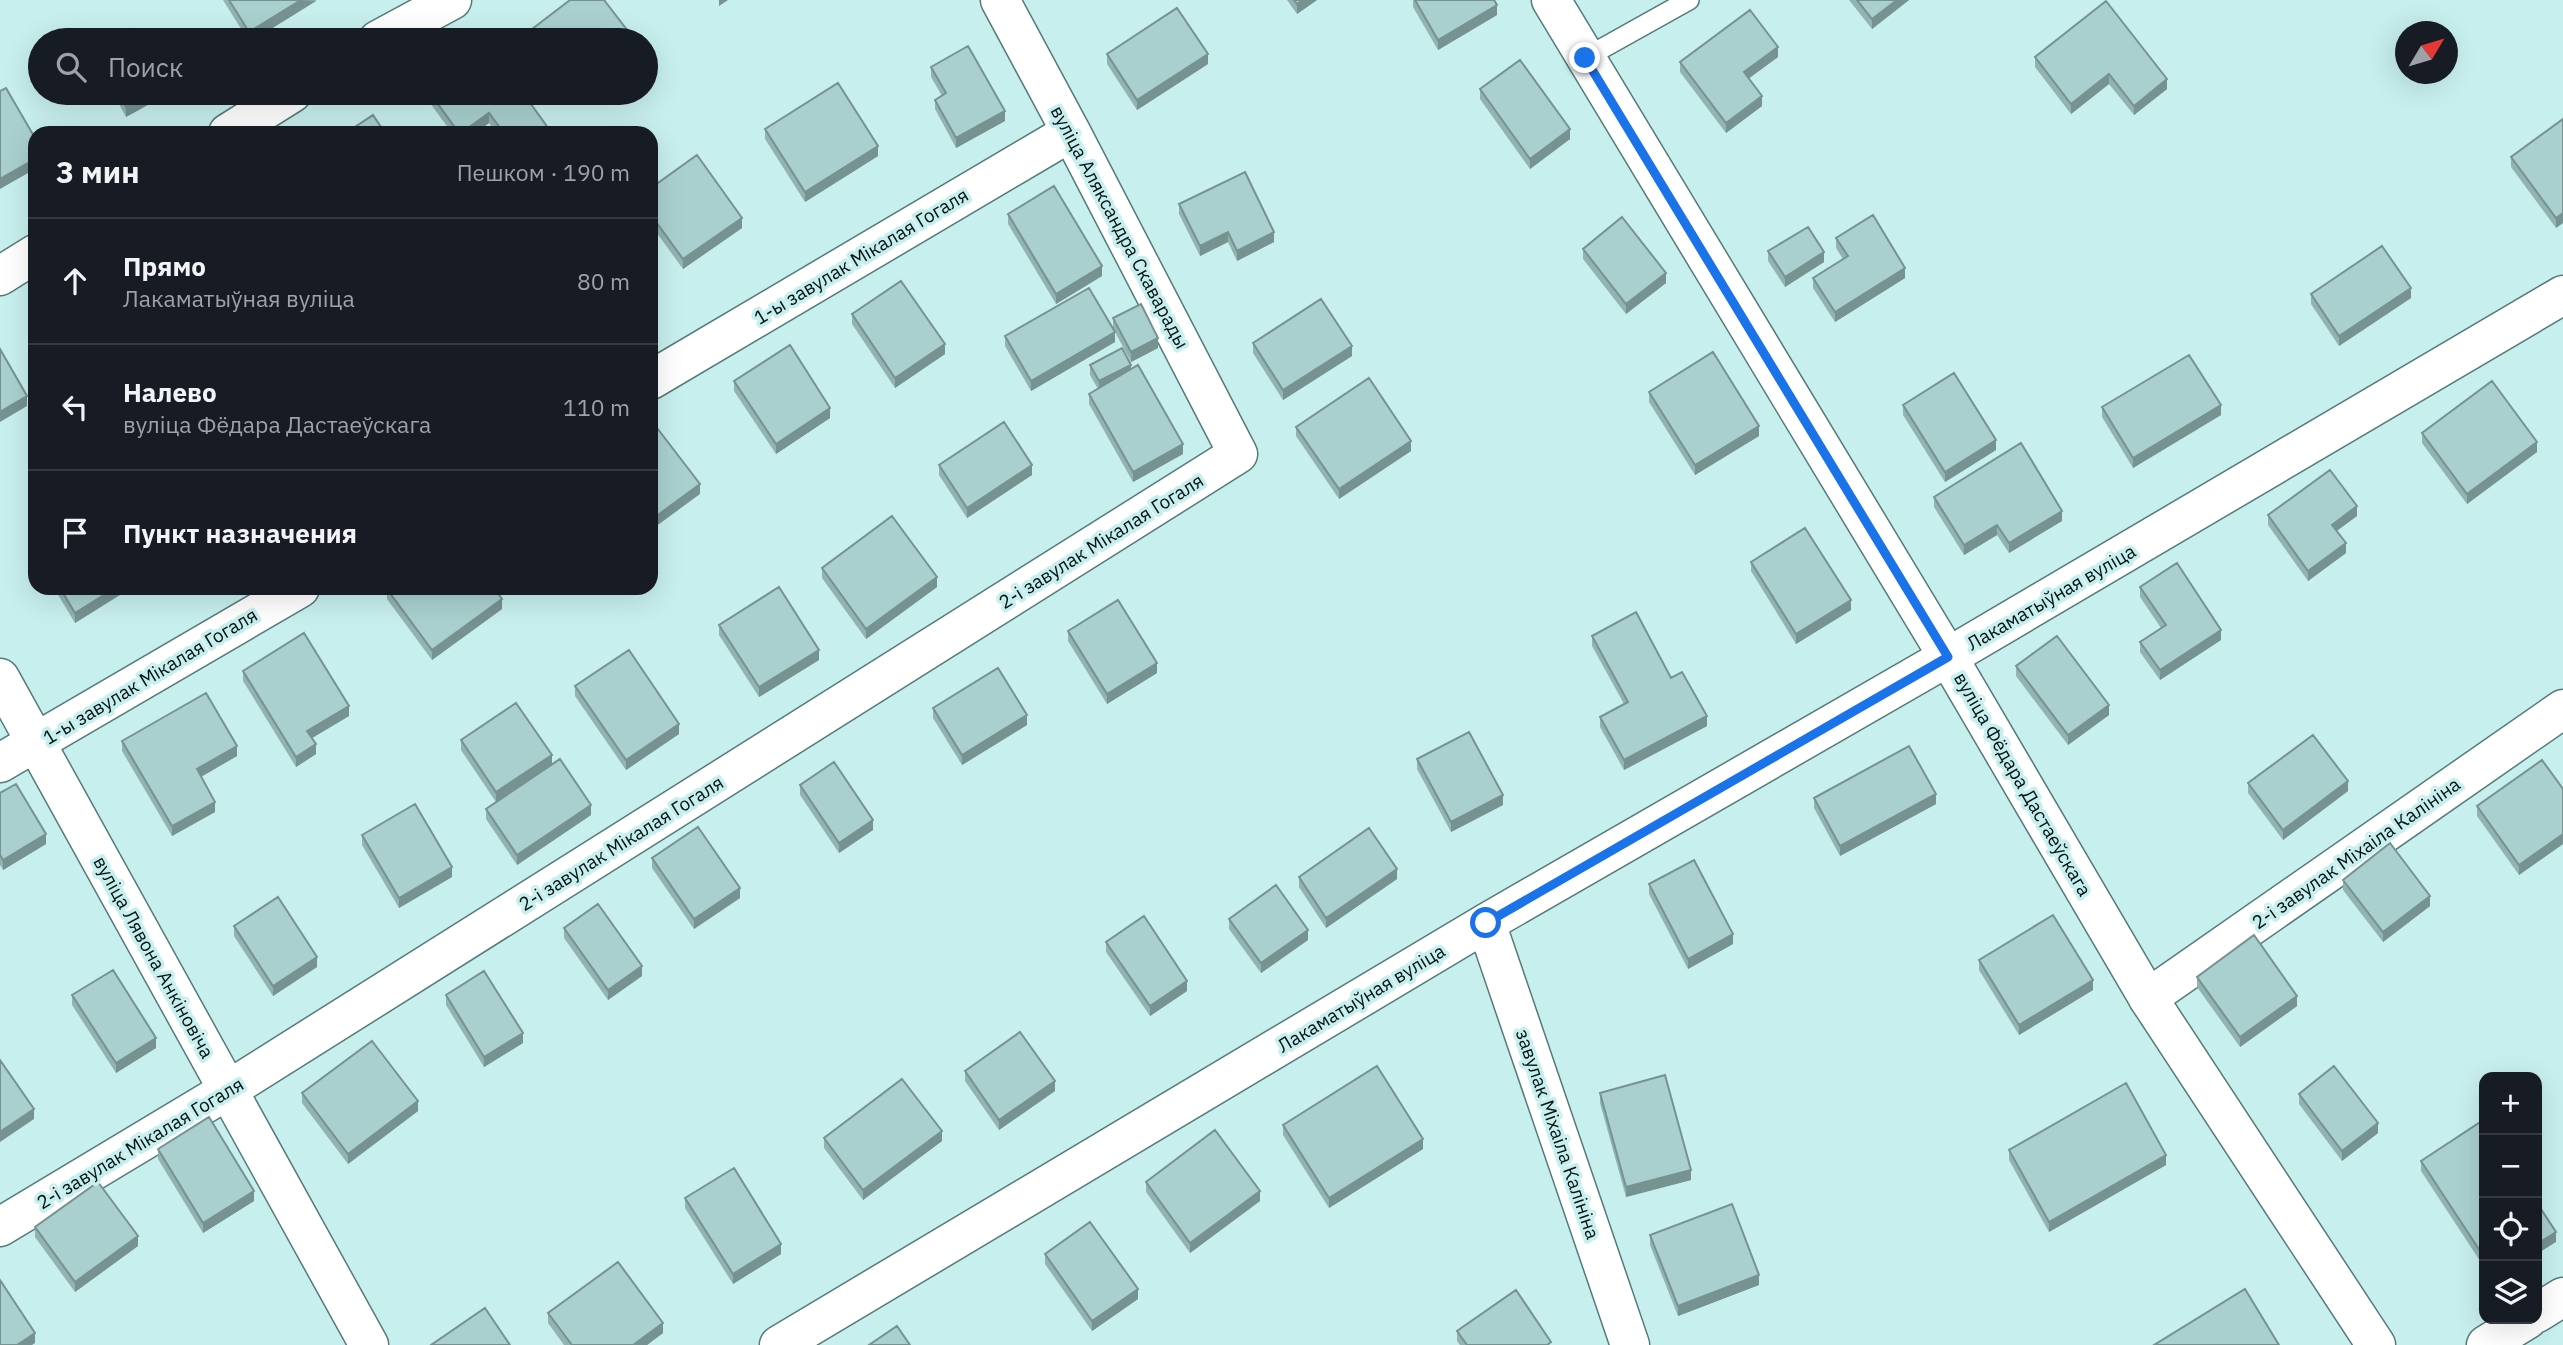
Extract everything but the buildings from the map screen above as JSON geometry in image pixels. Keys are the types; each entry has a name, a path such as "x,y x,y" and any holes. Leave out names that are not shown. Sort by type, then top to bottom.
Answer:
{"street":[{"path":"400,28 452,0"},
{"name":"вуліца Аляксандра Скаварады","path":"1000,0 1238,454"},
{"name":"вуліца Фёдара Дастаеўскага","path":"1551,0 1948,657 2148,998 2376,1345"},
{"path":"239,126 273,105"},
{"name":"1-ы завулак Мікалая Гогаля","path":"658,376 1071,132"},
{"path":"0,276 28,258"},
{"name":"Лакаматыўная вуліца","path":"779,1345 1486,923 1948,657 2563,295"},
{"name":"2-і завулак Мікалая Гогаля","path":"0,1227 228,1090 1238,454"},
{"name":"1-ы завулак Мікалая Гогаля","path":"0,763 288,595"},
{"name":"вуліца Лявона Анкіновіча","path":"0,678 369,1345"},
{"name":"2-і завулак Міхаіла Калініна","path":"2148,998 2563,709"},
{"name":"завулак Міхаіла Калініна","path":"1486,923 1630,1345"},
{"path":"2542,1310 2563,1297"},
{"path":"2487,1345 2520,1324"}],"lane":[{"path":"1585,58 1689,0"}],"route":[{"path":"1486,923 1948,657 1585,58"}]}
